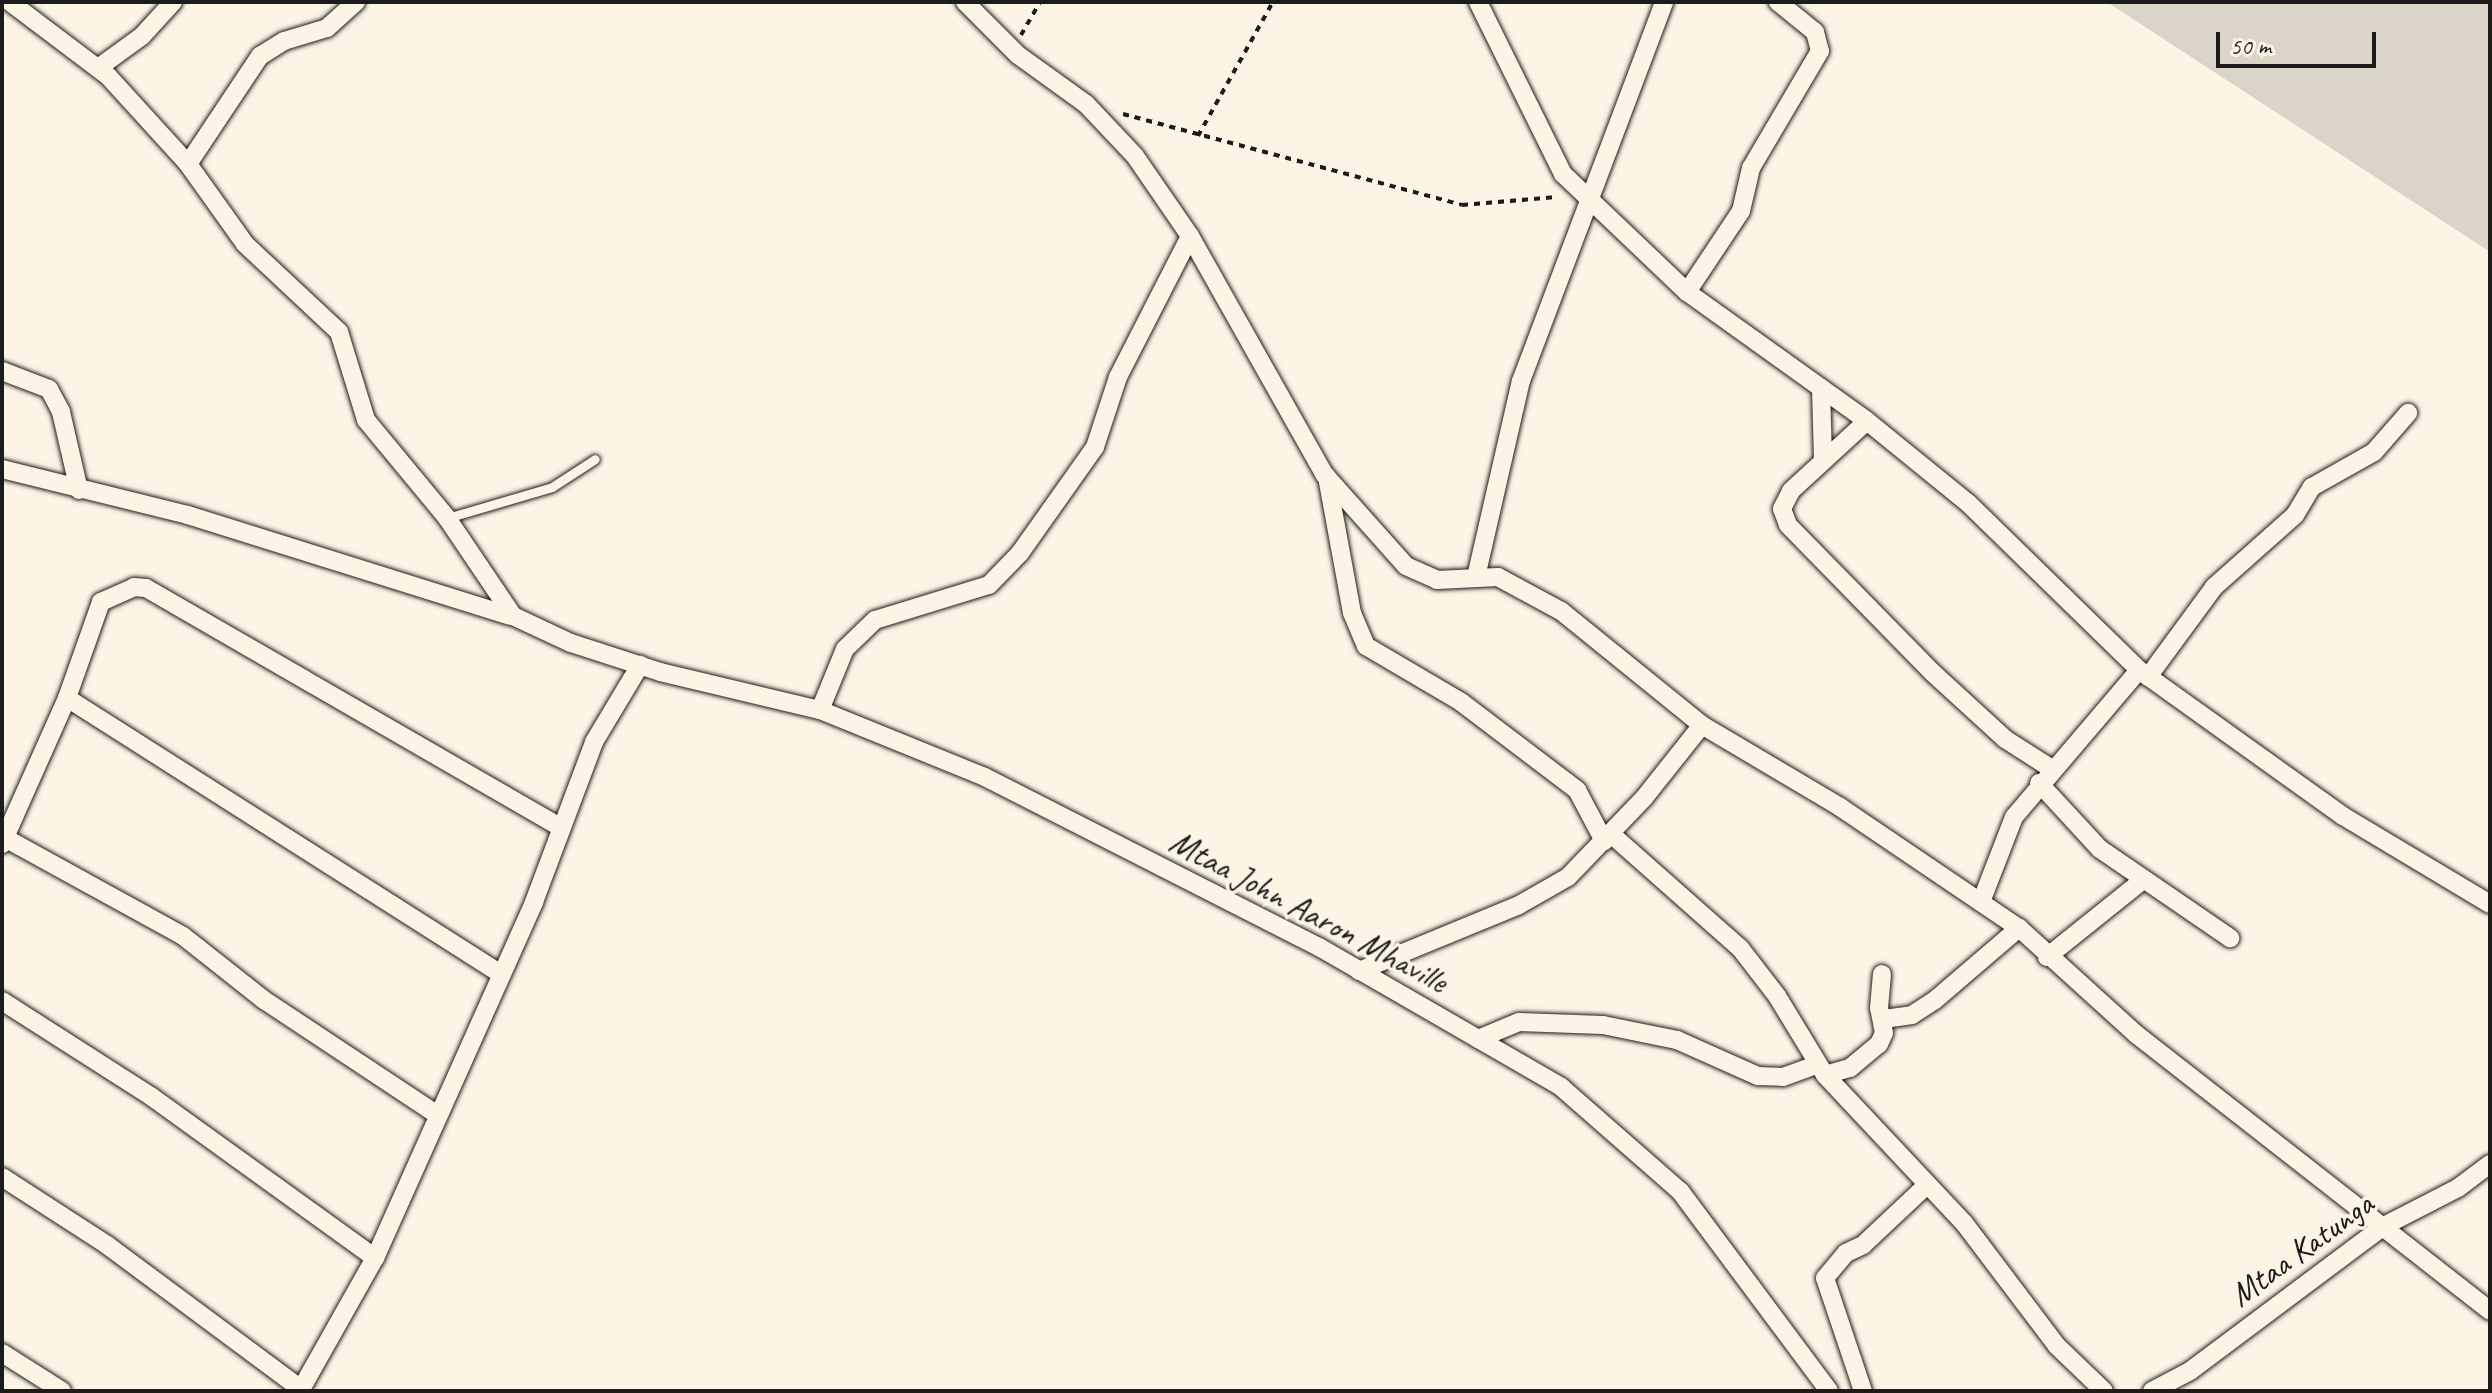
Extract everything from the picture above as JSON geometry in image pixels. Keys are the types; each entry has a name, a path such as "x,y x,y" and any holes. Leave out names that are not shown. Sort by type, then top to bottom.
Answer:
{"street":[{"path":"10,2 98,68 188,164 245,244 344,340 366,420 447,518 513,616"},
{"path":"98,68 142,36 173,2"},
{"path":"188,164 260,56 284,41 327,28 356,2"},
{"path":"965,2 1013,50 1086,104 1135,156 1190,236 1327,477 1406,566 1437,580 1476,577 1515,583 1561,611 1702,725 1840,807 2019,928 2047,957 2137,1035 2490,1311"},
{"path":"1478,2 1563,174 1687,292 1867,421 1968,503 2144,673 2343,816 2490,904"},
{"path":"1476,577 1521,381 1664,2"},
{"path":"1687,292 1741,211 1751,168 1820,51 1815,32 1778,2"},
{"path":"820,710 845,649 875,620 989,585 1020,553 1095,447 1118,377 1190,236"},
{"path":"2,371 49,389 61,412 79,490"},
{"path":"1821,388 1823,460"},
{"path":"1981,902 2014,817 2046,776 2144,673 2214,587 2295,515 2321,479 2374,452 2408,413"},
{"path":"1867,421 1783,501 1788,525 1933,673 2046,776 2100,849 2230,938"},
{"name":"Mtaa John Aaron Mhaville","path":"2,469 188,515 513,616 571,643 640,665 820,710 985,777 1359,971 1561,1087 1680,1191 1829,1391"},
{"path":"1327,477 1352,613 1366,646 1461,702 1577,790 1608,838 1740,948 1777,996 1821,1070 1964,1223 2057,1346 2104,1391"},
{"path":"436,1114 264,1000 183,936 4,841 67,698 101,602 122,589 146,588 562,828"},
{"path":"2,1177 107,1245 301,1390 375,1258 436,1114 501,974 594,742 640,665"},
{"path":"67,698 501,974"},
{"path":"1359,971 1519,905 1568,877 1608,838 1702,725"},
{"path":"2047,957 2143,880"},
{"path":"1884,1019 1912,1015 1935,1000 2019,928"},
{"path":"1478,1039 1519,1022 1603,1025 1677,1040 1758,1076 1783,1077 1850,1068 1879,1044 1884,1019 1879,1008 1882,974"},
{"path":"2,1001 152,1097 375,1258"},
{"name":"Mtaa Katunga","path":"2152,1391 2190,1371 2384,1226 2458,1188 2490,1164"},
{"path":"1863,1391 1825,1278 1846,1253 1863,1245 1927,1185"},
{"path":"2,1353 62,1391"}],"lane":[{"path":"447,518 552,487 595,459"}],"path":[{"path":"1013,50 1040,2"},
{"path":"1197,136 1273,2"},
{"path":"1086,104 1462,205 1589,196"}],"shaded area":[{"path":"2107,2 2490,2 2490,252"}]}
